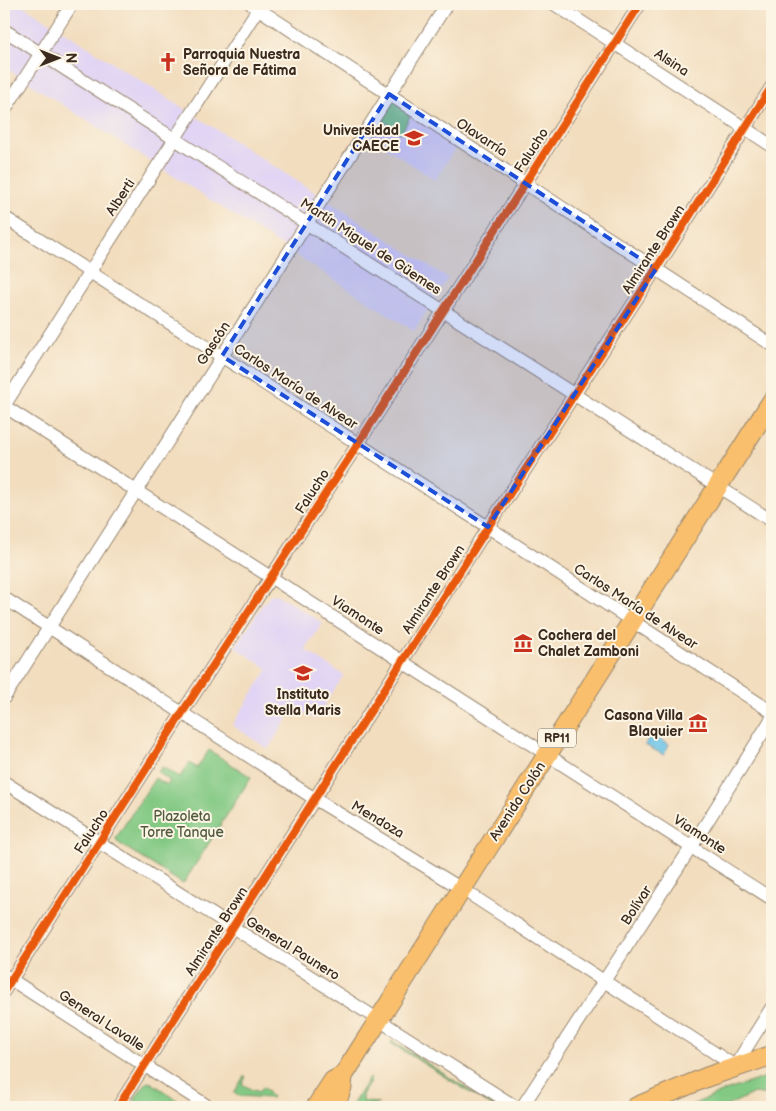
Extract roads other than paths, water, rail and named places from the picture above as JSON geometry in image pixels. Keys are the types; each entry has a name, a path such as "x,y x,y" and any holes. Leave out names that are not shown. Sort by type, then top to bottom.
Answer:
{"main road":[{"name":"Avenida Colón","path":"343,1076 772,401"},
{"path":"636,1107 707,1077 772,1055"},
{"name":"RP11","path":"316,1107 333,1081 343,1076"},
{"name":"RP11","path":"335,1107 342,1087 343,1076"}],"street":[{"path":"4,111 72,4"},
{"name":"Gascón","path":"4,698 447,4"},
{"name":"Alsina","path":"554,4 772,146"},
{"name":"Falucho","path":"6,982 358,444 640,4"},
{"name":"Olavarría","path":"256,5 772,344"},
{"name":"Alberti","path":"4,406 174,139 256,5"},
{"name":"Martín Miguel de Güemes","path":"4,30 772,521"},
{"name":"Almirante Brown","path":"118,1107 772,86"},
{"name":"Carlos María de Alvear","path":"4,217 488,527 772,712"},
{"name":"Viamonte","path":"4,406 772,899"},
{"name":"Mendoza","path":"4,598 315,798 462,888 736,1066"},
{"name":"Bolívar","path":"522,1107 692,846 772,718"},
{"name":"General Paunero","path":"4,782 516,1107"},
{"name":"General Lavalle","path":"6,982 209,1107"},
{"path":"736,1066 772,1008"}],"water":[{"path":"650,734 669,744 664,755 645,745"}],"place":[{"name":"Parroquia Nuestra Señora de Fátima","path":"168,62"},
{"name":"Universidad CAECE","path":"414,138"},
{"name":"Cochera del Chalet Zamboni","path":"523,643"},
{"name":"Instituto Stella Maris","path":"303,673"},
{"name":"Casona Villa Blaquier","path":"698,723"}],"park label":[{"name":"Plazoleta Torre Tanque","path":"182,824"}]}
